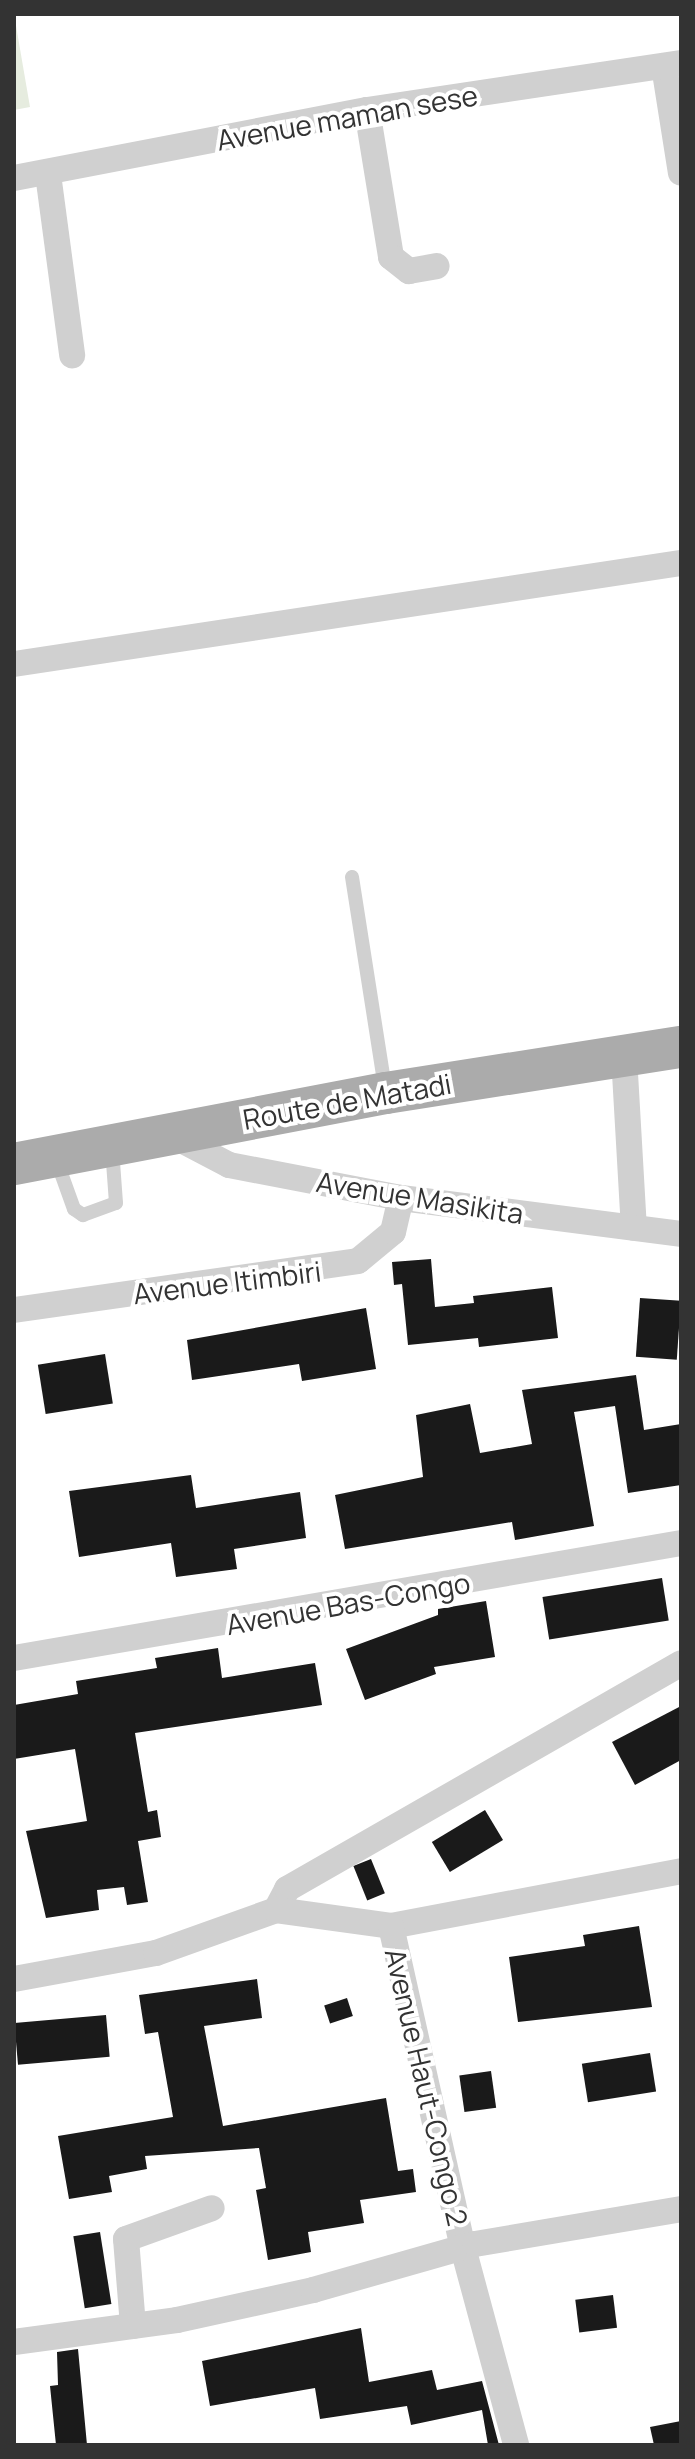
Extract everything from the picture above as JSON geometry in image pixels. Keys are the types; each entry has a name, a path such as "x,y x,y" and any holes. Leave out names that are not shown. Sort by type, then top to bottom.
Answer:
{"main road":[{"name":"Route de Matadi","path":"14,1164 386,1093 681,1047"}],"street":[{"name":"Avenue maman sese","path":"14,178 48,174 367,110 672,65"},
{"path":"672,65 681,173"},
{"path":"367,110 391,257 409,271 437,266"},
{"path":"48,174 72,355"},
{"path":"14,664 681,563"},
{"path":"624,1056 634,1228"},
{"name":"Avenue Masikita","path":"168,1133 229,1165 401,1198 681,1234"},
{"name":"Avenue Itimbiri","path":"14,1310 358,1261 393,1232 401,1198"},
{"name":"Avenue Bas-Congo","path":"14,1658 681,1543"},
{"path":"276,1910 287,1889 681,1663"},
{"name":"Avenue Haut-Congo 2","path":"14,1979 156,1953 276,1910 391,1926 681,1871"},
{"name":"Avenue Haut-Congo 2","path":"391,1926 463,2248 516,2445"},
{"path":"133,2326 126,2239 212,2208"},
{"path":"14,2342 133,2326 313,2290 463,2248 681,2209"}],"lane":[{"path":"352,877 386,1093"},
{"path":"55,1156 74,1209 83,1215 116,1203 112,1145"}],"shaded area":[{"path":"14,14 30,107 14,110"}],"building":[{"path":"431,1259 435,1307 474,1303 473,1296 552,1287 558,1338 479,1347 478,1338 408,1345 402,1284 394,1285 392,1262"},
{"path":"640,1298 681,1301 677,1360 636,1357"},
{"path":"366,1308 376,1369 302,1381 299,1364 192,1380 187,1340"},
{"path":"105,1354 113,1403 46,1414 38,1365"},
{"path":"636,1375 644,1430 681,1424 681,1485 628,1493 615,1406 574,1412 594,1526 515,1540 512,1522 345,1549 335,1495 423,1477 416,1415 470,1404 480,1453 532,1444 522,1390"},
{"path":"191,1475 196,1508 300,1492 306,1538 234,1549 237,1569 176,1577 171,1543 79,1557 69,1491"},
{"path":"662,1578 669,1620 549,1639 542,1597"},
{"path":"486,1601 495,1657 434,1667 436,1674 365,1700 346,1649 438,1615 438,1609"},
{"path":"218,1648 222,1678 315,1663 322,1705 135,1733 148,1812 157,1810 161,1837 138,1841 148,1902 127,1905 124,1887 97,1890 99,1910 46,1918 26,1831 87,1821 75,1749 14,1759 14,1705 78,1694 76,1681 157,1668 155,1658"},
{"path":"681,1706 681,1760 635,1785 612,1742"},
{"path":"485,1810 503,1840 450,1872 432,1842"},
{"path":"371,1859 385,1893 367,1900 353,1866"},
{"path":"639,1926 652,2007 518,2022 509,1957 585,1946 583,1935"},
{"path":"257,1979 262,2018 204,2026 223,2126 386,2098 398,2171 413,2169 416,2192 360,2200 364,2223 308,2232 311,2252 268,2260 256,2190 266,2188 259,2148 145,2156 147,2169 109,2176 112,2192 69,2199 58,2136 173,2117 158,2032 145,2034 139,1995"},
{"path":"347,1998 353,2016 330,2023 324,2005"},
{"path":"106,2015 110,2057 18,2065 14,2023"},
{"path":"650,2053 656,2092 588,2102 582,2064"},
{"path":"491,2071 496,2108 464,2112 459,2075"},
{"path":"100,2232 111,2304 85,2308 73,2236"},
{"path":"613,2295 617,2328 579,2332 575,2300"},
{"path":"361,2328 369,2382 432,2370 437,2390 482,2381 499,2445 488,2445 482,2410 411,2425 407,2406 320,2419 315,2388 210,2406 202,2361"},
{"path":"78,2349 87,2445 56,2445 50,2386 58,2385 57,2352"},
{"path":"681,2421 681,2445 654,2445 650,2427"}]}
